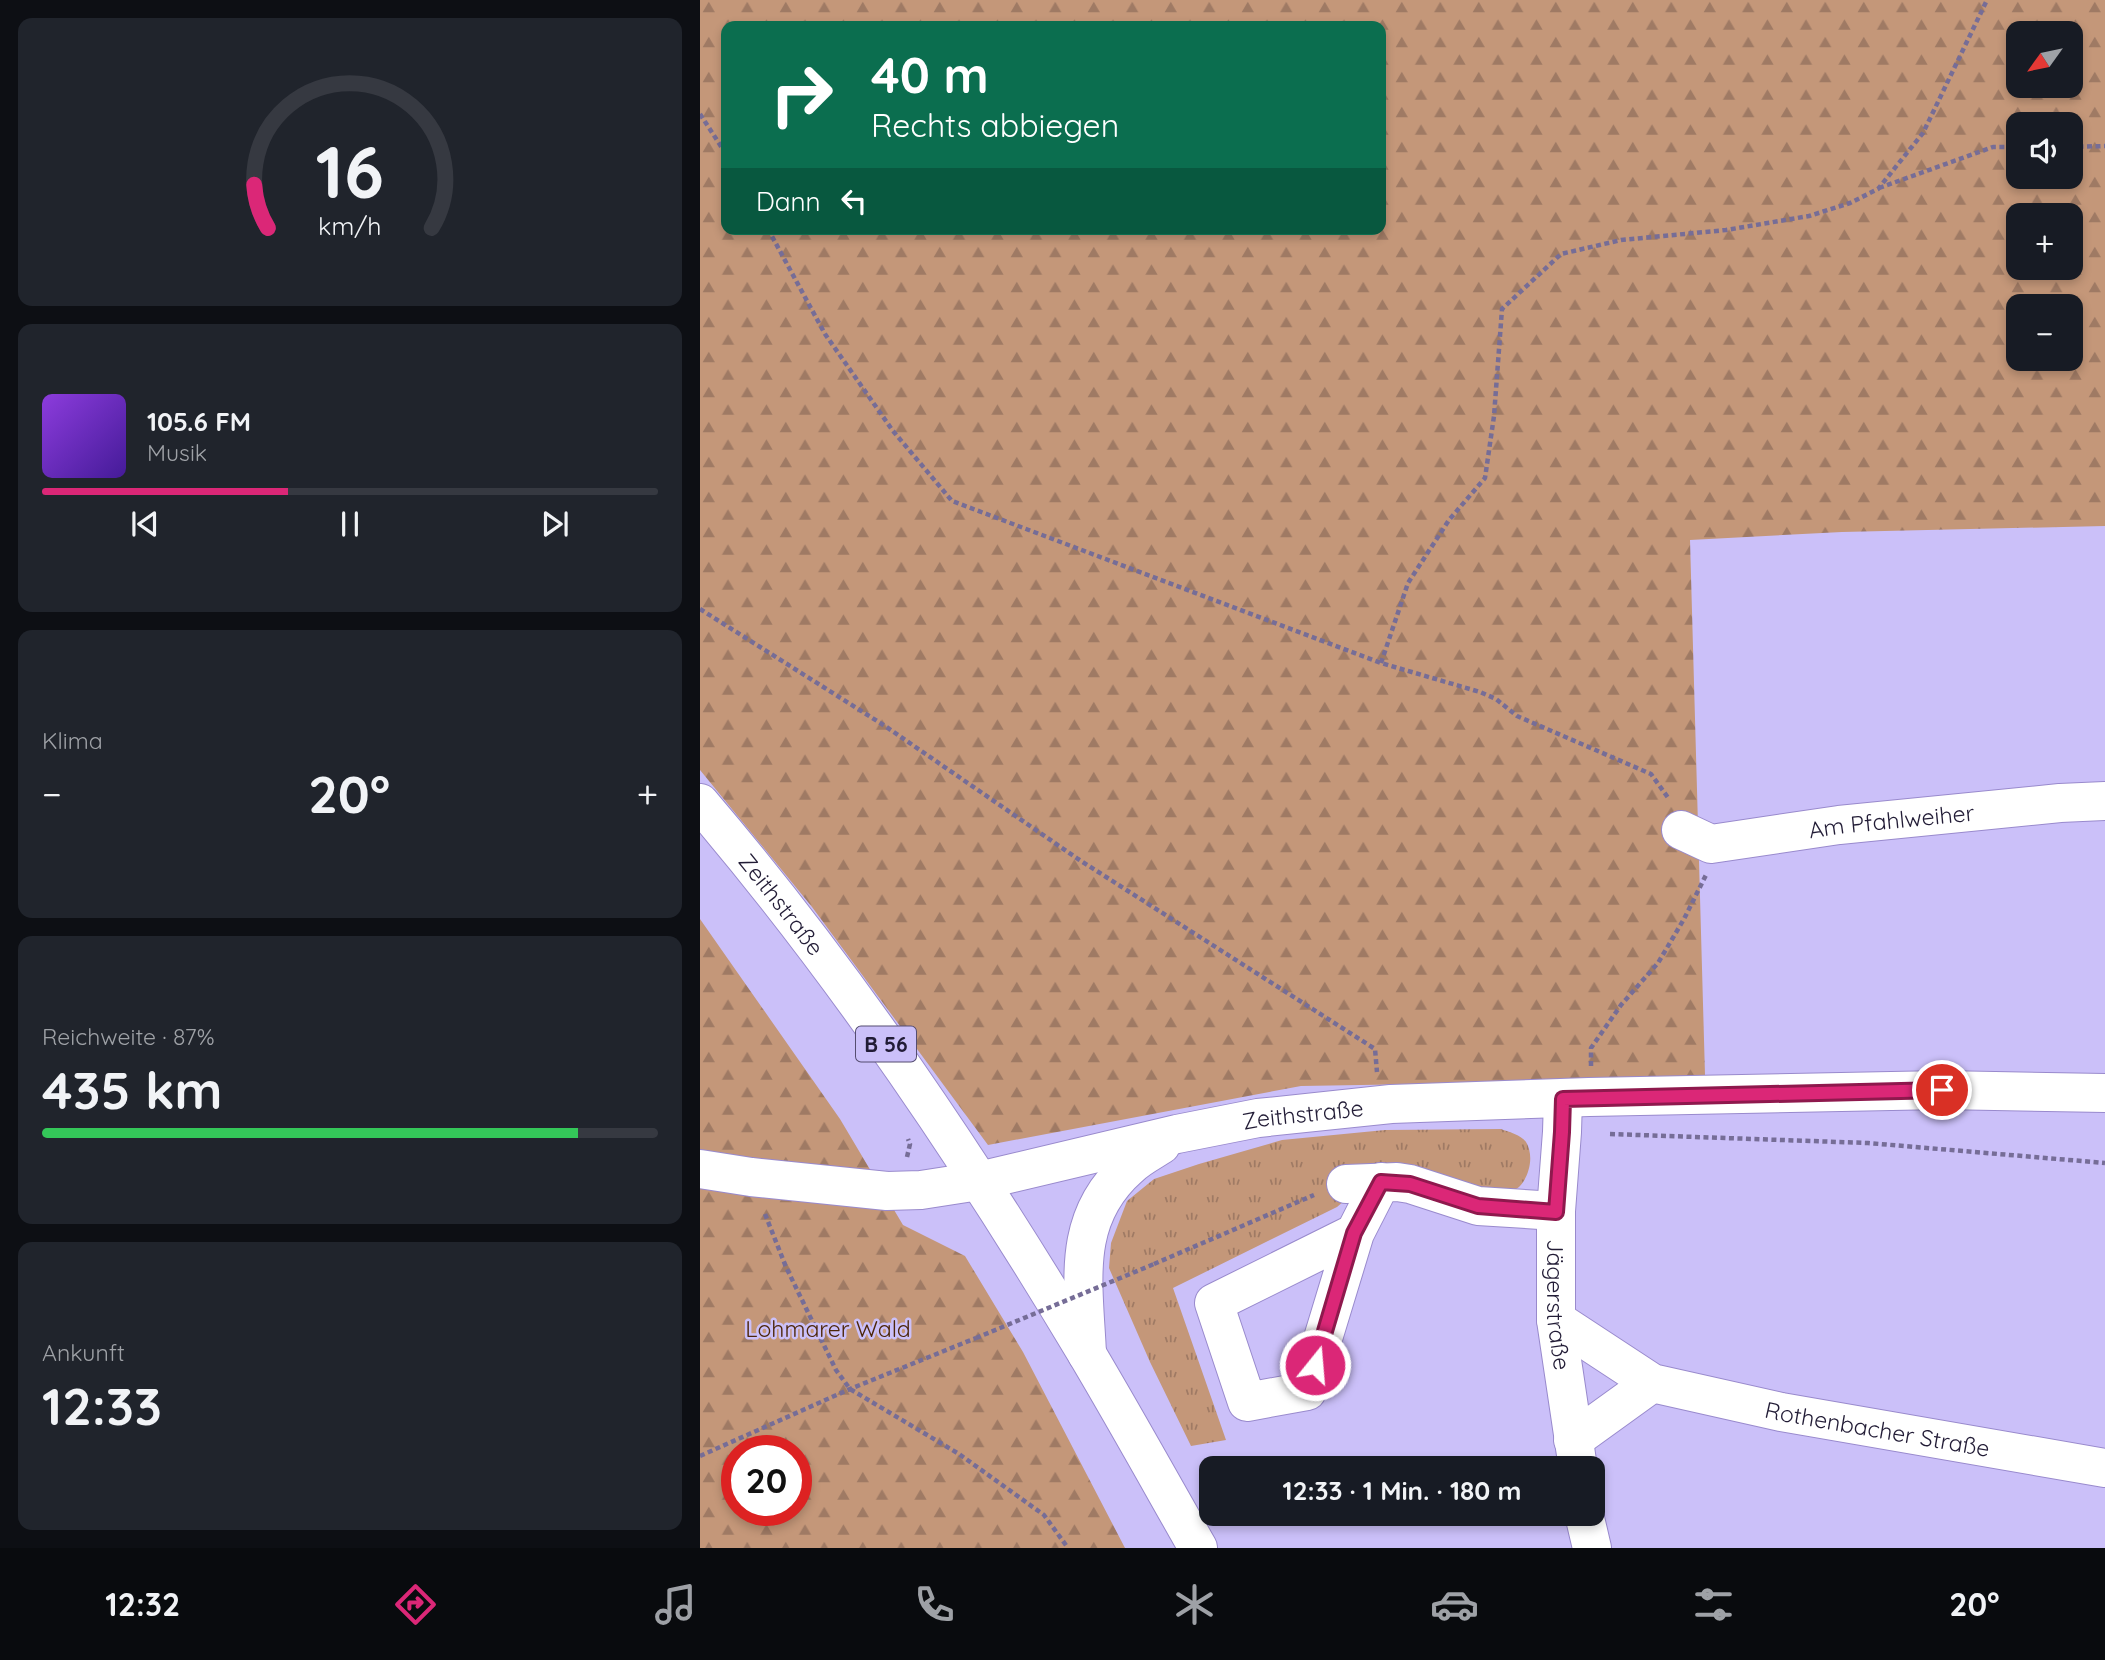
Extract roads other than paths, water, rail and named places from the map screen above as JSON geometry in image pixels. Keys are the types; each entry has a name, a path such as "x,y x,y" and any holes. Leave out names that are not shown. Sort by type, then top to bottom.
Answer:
{"street":[{"name":"Am Pfahlweiher","path":"1696,837 2105,801"},
{"name":"Zeithstraße","path":"700,803 788,910 918,1087 979,1181 1177,1134 1258,1118 1382,1105 1942,1090 2105,1093"},
{"name":"Jägerstraße","path":"1576,1098 1562,1132 1556,1212 1556,1320 1576,1454"},
{"path":"1087,1354 1084,1257 1087,1235 1095,1211 1107,1190 1130,1166 1177,1134"},
{"path":"723,1173 887,1191 921,1190 979,1181"},
{"name":"B 56","path":"979,1181 1087,1354 1198,1548"},
{"path":"1354,1233 1214,1303 1247,1402 1307,1391 1354,1233 1363,1183 1410,1184 1478,1206 1556,1212"},
{"name":"Rothenbacher Straße","path":"1556,1320 1652,1383 1782,1412 2105,1468"},
{"path":"1576,1454 1652,1383"},
{"path":"1586,1526 1591,1548"}],"park label":[{"name":"Lohmarer Wald","path":"828,1328"}]}
